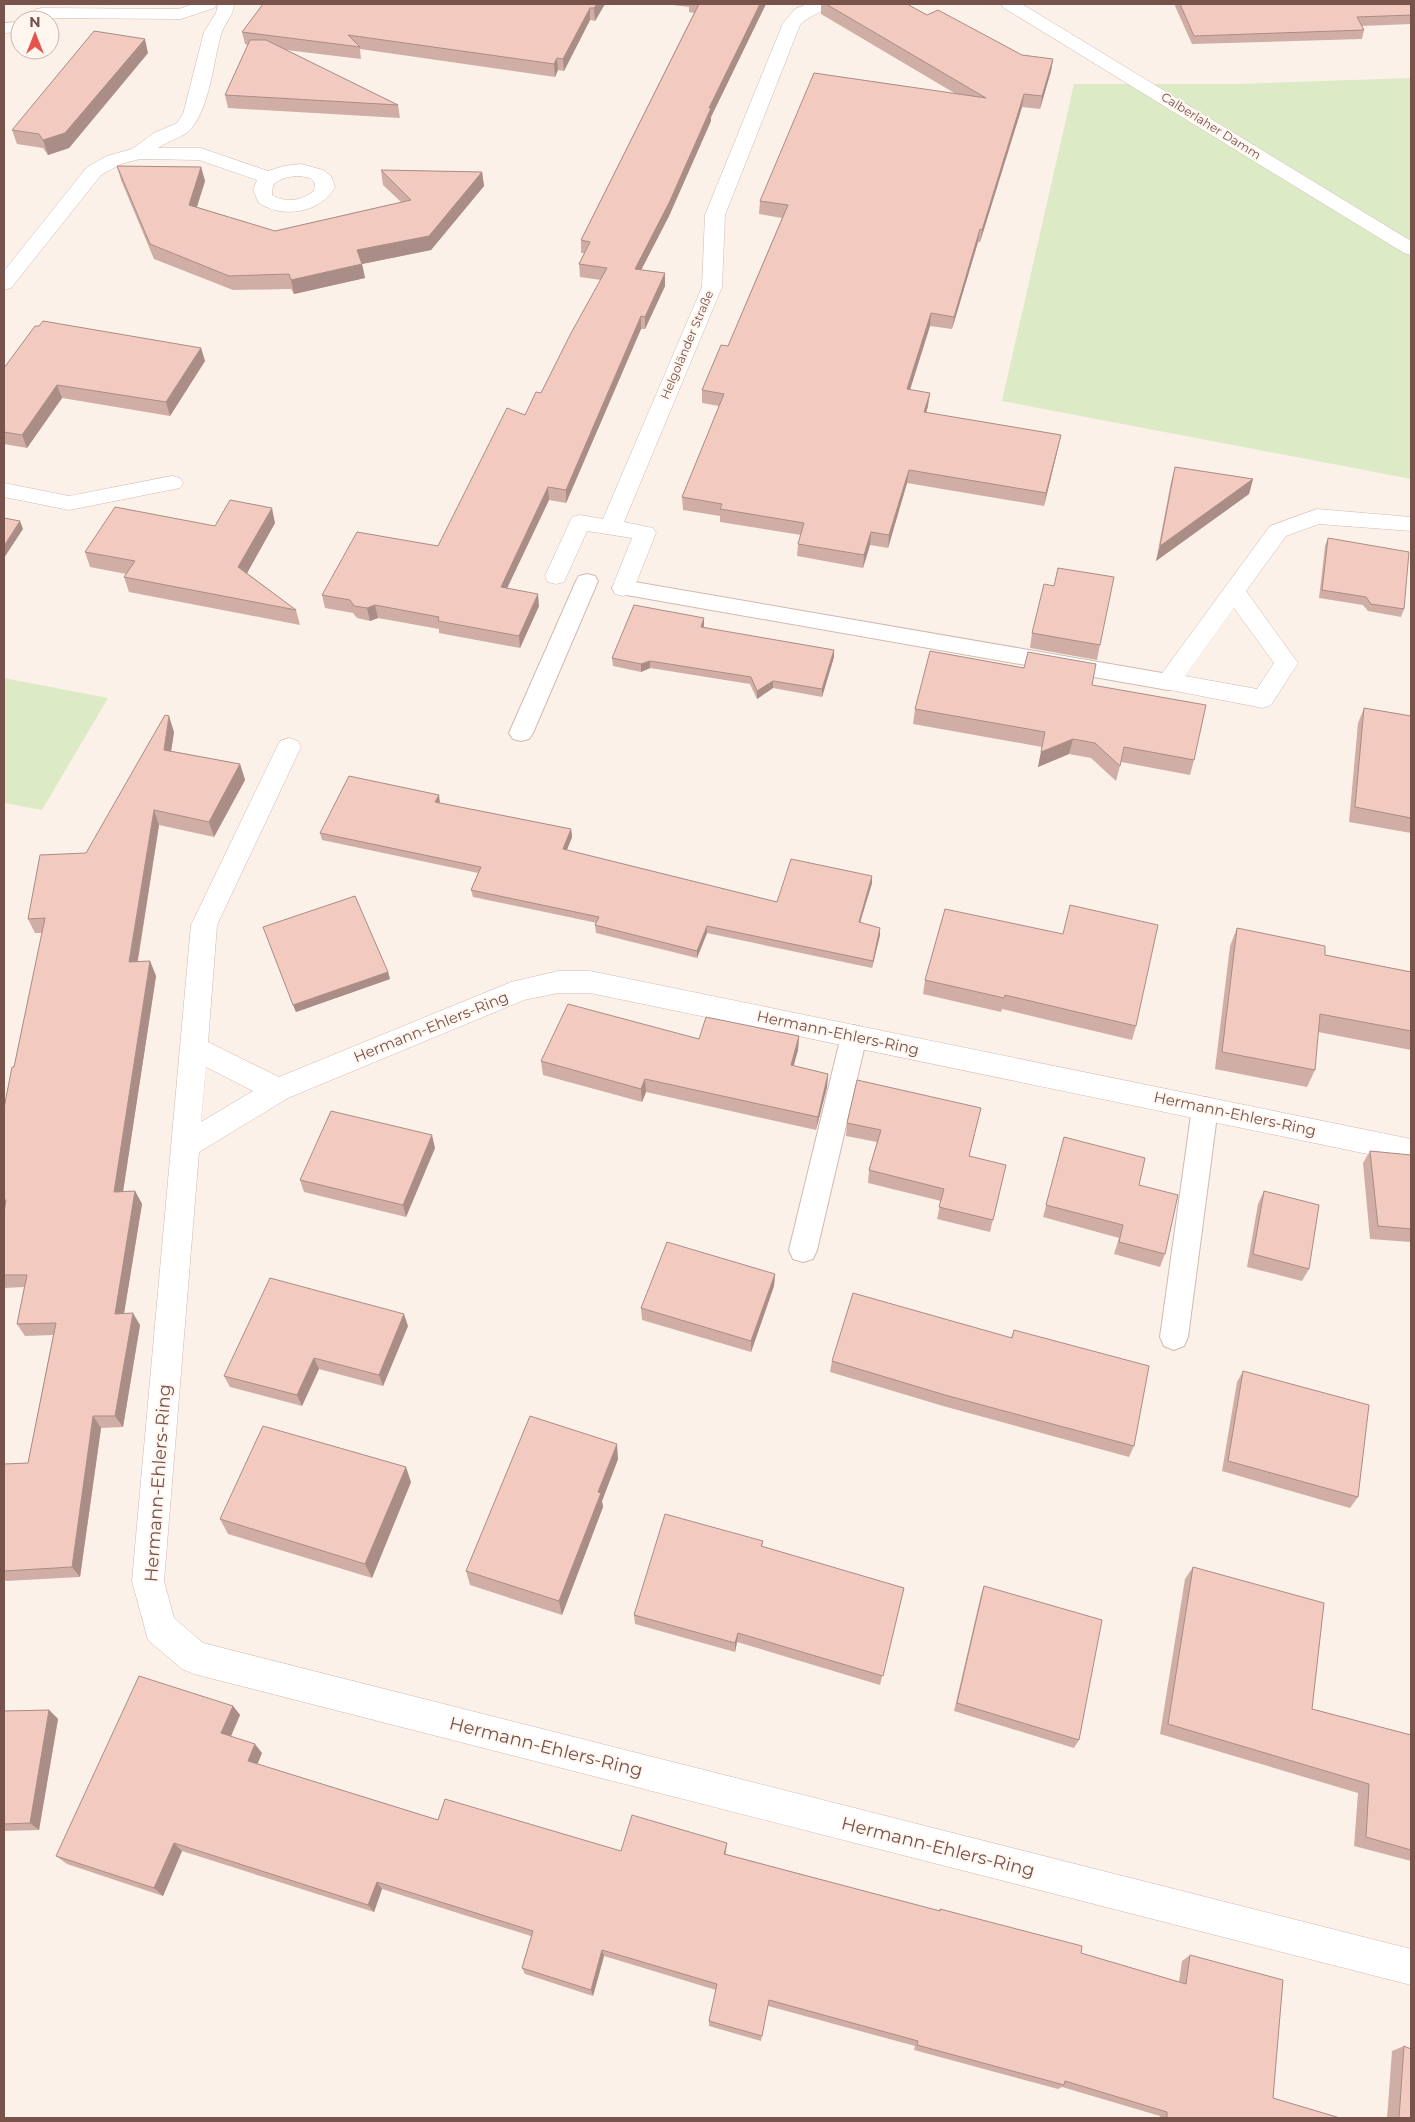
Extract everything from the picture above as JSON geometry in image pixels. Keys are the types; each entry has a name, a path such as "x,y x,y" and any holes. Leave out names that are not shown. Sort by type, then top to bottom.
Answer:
{"street":[{"path":"60,12 181,14 208,4"},
{"path":"139,153 161,137 183,127 192,115 213,32 225,13 226,4"},
{"name":"Helgoländer Straße","path":"611,527 712,287 715,215 792,23 801,14 821,4"},
{"name":"Calberlaher Damm","path":"1010,4 1411,249"},
{"path":"181,14 213,32"},
{"path":"183,127 202,154"},
{"path":"4,284 94,171 114,160 139,153 202,154 270,178"},
{"path":"4,490 70,503 172,483"},
{"path":"1234,591 1286,664 1263,699 1168,682 1234,591 1278,531 1318,516 1411,524"},
{"path":"556,576 580,522 645,533 623,588"},
{"name":"Hermann-Ehlers-Ring","path":"289,747 204,925 148,1581 160,1628 194,1657 1411,1967"},
{"name":"Hermann-Ehlers-Ring","path":"185,1146 278,1090 520,990 558,982 590,982 1411,1151"},
{"path":"194,1048 278,1090"}],"lane":[{"path":"521,733 587,581"},
{"path":"623,588 1168,682"},
{"path":"803,1250 854,1036"},
{"path":"1174,1337 1205,1108"}],"green space":[{"path":"1411,78 1411,479 1002,401 1074,84 1237,84"},
{"path":"4,678 108,698 42,810 4,803"}],"building":[{"path":"263,4 597,4 594,8 590,8 563,59 557,58 554,64 348,35 360,47 242,32"},
{"path":"699,4 760,4 709,108 711,108 669,203 635,269 665,273 645,317 641,316 566,490 548,487 501,587 538,594 519,636 438,621 439,617 375,605 367,608 354,606 350,600 322,595 357,532 438,546 507,408 525,415 536,392 541,393 607,268 579,264 590,242 581,240"},
{"path":"826,4 907,4 927,15 938,10 1022,55 1053,59 1042,96 1024,94 982,230 980,229 954,317 931,313 907,389 930,393 924,412 1061,435 1046,493 909,470 889,535 871,532 864,555 798,544 804,523 720,509 722,504 682,497 724,394 702,390 721,345 728,346 788,205 760,201 814,73 986,98"},
{"path":"1180,4 1411,4 1411,15 1357,17 1364,30 1194,36"},
{"path":"94,31 145,39 65,133 43,140 39,134 12,130"},
{"path":"250,40 266,40 398,105 225,95"},
{"path":"117,166 201,167 189,205 275,231 411,200 381,170 482,172 429,236 357,250 362,264 291,280 289,274 229,276 150,244"},
{"path":"43,321 201,348 166,402 57,385 22,435 4,432 4,368 35,326 39,326"},
{"path":"1175,467 1253,479 1160,546"},
{"path":"230,500 272,508 238,567 296,610 124,577 135,561 85,552 115,507 215,526"},
{"path":"4,518 20,521 4,546"},
{"path":"1328,538 1409,552 1404,609 1371,604 1366,597 1322,590"},
{"path":"1058,568 1114,577 1100,645 1032,633 1044,584 1054,586"},
{"path":"634,605 704,618 701,627 834,650 822,689 773,681 757,691 751,677 650,661 641,664 612,658"},
{"path":"930,651 1024,668 1028,652 1096,664 1092,685 1206,705 1194,760 1124,747 1120,766 1095,743 1073,739 1041,752 1045,732 915,709"},
{"path":"1364,708 1411,716 1411,818 1355,807"},
{"path":"165,715 169,716 164,750 240,764 209,822 154,810 129,962 150,961 114,1192 135,1191 115,1314 133,1313 115,1416 93,1416 72,1567 4,1571 4,1464 28,1463 56,1323 17,1324 27,1275 4,1275 4,1212 6,1200 4,1200 4,1108 45,918 28,919 40,855 86,853"},
{"path":"349,776 439,795 435,802 571,829 563,849 777,902 791,859 872,876 859,922 880,928 873,961 707,926 697,951 595,925 599,917 471,890 481,867 320,833"},
{"path":"355,896 388,972 293,1005 263,927"},
{"path":"1070,905 1158,925 1136,1026 1005,995 1004,998 925,980 945,909 1063,934"},
{"path":"1237,928 1325,946 1325,955 1411,972 1411,1031 1320,1014 1315,1070 1222,1052"},
{"path":"568,1004 699,1039 706,1017 799,1036 791,1065 828,1074 818,1117 645,1079 641,1089 541,1061"},
{"path":"857,1080 981,1108 969,1156 1006,1165 993,1220 939,1207 944,1189 869,1170 881,1130 847,1123"},
{"path":"331,1111 432,1135 403,1205 300,1180"},
{"path":"1064,1137 1145,1158 1139,1185 1178,1195 1165,1254 1119,1242 1123,1225 1046,1205"},
{"path":"1370,1151 1411,1155 1411,1229 1378,1226"},
{"path":"1264,1191 1319,1205 1309,1269 1253,1254"},
{"path":"667,1242 775,1274 751,1341 641,1308"},
{"path":"270,1278 404,1314 379,1375 314,1358 297,1395 224,1376"},
{"path":"853,1293 1012,1338 1014,1330 1149,1366 1134,1446 945,1395 832,1361"},
{"path":"1243,1371 1369,1405 1358,1497 1228,1461"},
{"path":"530,1416 617,1444 598,1492 601,1493 559,1601 466,1571"},
{"path":"263,1426 406,1467 365,1564 220,1519"},
{"path":"665,1514 763,1541 761,1546 904,1588 883,1676 738,1633 735,1643 634,1615"},
{"path":"1193,1567 1324,1603 1312,1709 1411,1735 1411,1850 1366,1837 1369,1784 1168,1724"},
{"path":"984,1586 1102,1620 1079,1740 957,1703"},
{"path":"139,1676 233,1706 221,1733 255,1744 248,1761 438,1820 445,1799 621,1851 632,1815 727,1843 724,1854 1082,1946 1081,1953 1186,1984 1190,1955 1283,1980 1273,2098 1340,2118 1167,2118 1167,2112 1065,2081 1064,2085 917,2045 918,2041 769,2000 762,2036 709,2021 717,1984 602,1950 591,1990 522,1968 533,1931 377,1882 368,1905 174,1843 154,1888 56,1856"},
{"path":"49,1710 30,1823 4,1824 4,1711"},
{"path":"1404,2046 1411,2049 1411,2118 1399,2118"}]}
